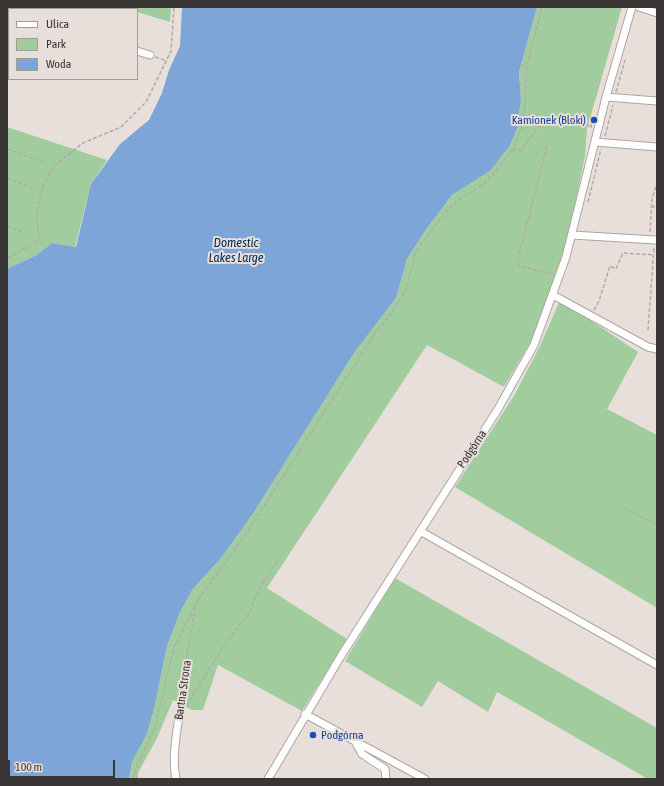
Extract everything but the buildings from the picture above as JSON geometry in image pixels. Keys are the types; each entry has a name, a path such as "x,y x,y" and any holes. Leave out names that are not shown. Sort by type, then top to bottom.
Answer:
{"street":[{"name":"Podgórna","path":"268,779 305,714 498,409 534,345 560,275 572,235 606,97 632,7"},
{"path":"639,7 657,13"},
{"path":"138,50 150,55"},
{"path":"606,97 657,102"},
{"path":"595,142 657,147"},
{"path":"572,235 652,240"},
{"path":"553,295 590,317 648,347 657,349"},
{"path":"420,532 657,665"},
{"path":"305,714 425,779"},
{"name":"Bartna Strona","path":"176,779 174,766 179,716"},
{"path":"355,741 362,754 385,770 386,779"}],"path":[{"path":"7,258 37,242 39,237 37,217 38,205 43,185 54,166 83,142 121,127 141,109 154,89 167,61 173,41 174,7"},
{"path":"133,779 138,764 155,727 174,647 197,601 248,531 377,330 399,303 406,290 416,251 446,212 458,200 485,183 513,149 524,120 527,65 542,7"},
{"path":"150,55 167,61"},
{"path":"513,149 520,151 542,122 559,118 592,126"},
{"path":"547,146 518,259 519,266 560,275"},
{"path":"7,149 46,163"},
{"path":"7,178 33,188"},
{"path":"648,330 654,255 652,240 652,209 657,183"},
{"path":"652,209 657,204"},
{"path":"7,226 23,232"},
{"path":"590,317 598,301 610,266 616,269 623,254 654,255"},
{"path":"625,508 657,526"},
{"path":"179,716 227,641 248,615 263,582 279,558"},
{"name":"Bartna Strona","path":"179,716 184,676 197,601"}],"green space":[{"path":"120,7 171,7 170,22 138,12 138,8"},
{"path":"537,7 622,7 587,129 585,156 565,253 550,297 531,341 504,387 427,345 267,588 347,639 302,711 218,665 203,710 192,710 173,700 157,738 138,773 138,779 129,779 132,762 147,734 154,709 167,646 180,612 192,590 222,557 254,512 354,353 396,298 407,259 427,228 452,195 490,171 509,147 517,129 521,100 519,72"},
{"path":"7,127 107,160 91,184 75,247 52,243 37,255 7,269"},
{"path":"560,300 638,352 607,409 657,435 657,608 455,487 515,394 540,346"},
{"path":"395,578 657,728 657,779 648,779 497,692 488,712 438,681 422,707 345,661"}],"water":[{"name":"Domestic Lakes Large","path":"182,7 537,7 519,72 521,100 517,129 509,147 490,171 452,195 427,228 407,259 396,298 354,353 254,512 222,557 192,590 180,612 167,646 154,709 147,734 132,762 129,779 7,779 7,269 37,255 52,243 76,247 91,184 120,144 149,120 162,93 169,70 180,46"}],"place":[{"name":"Kamionek (Bloki)","path":"594,120"},
{"name":"Podgórna","path":"313,735"}]}
